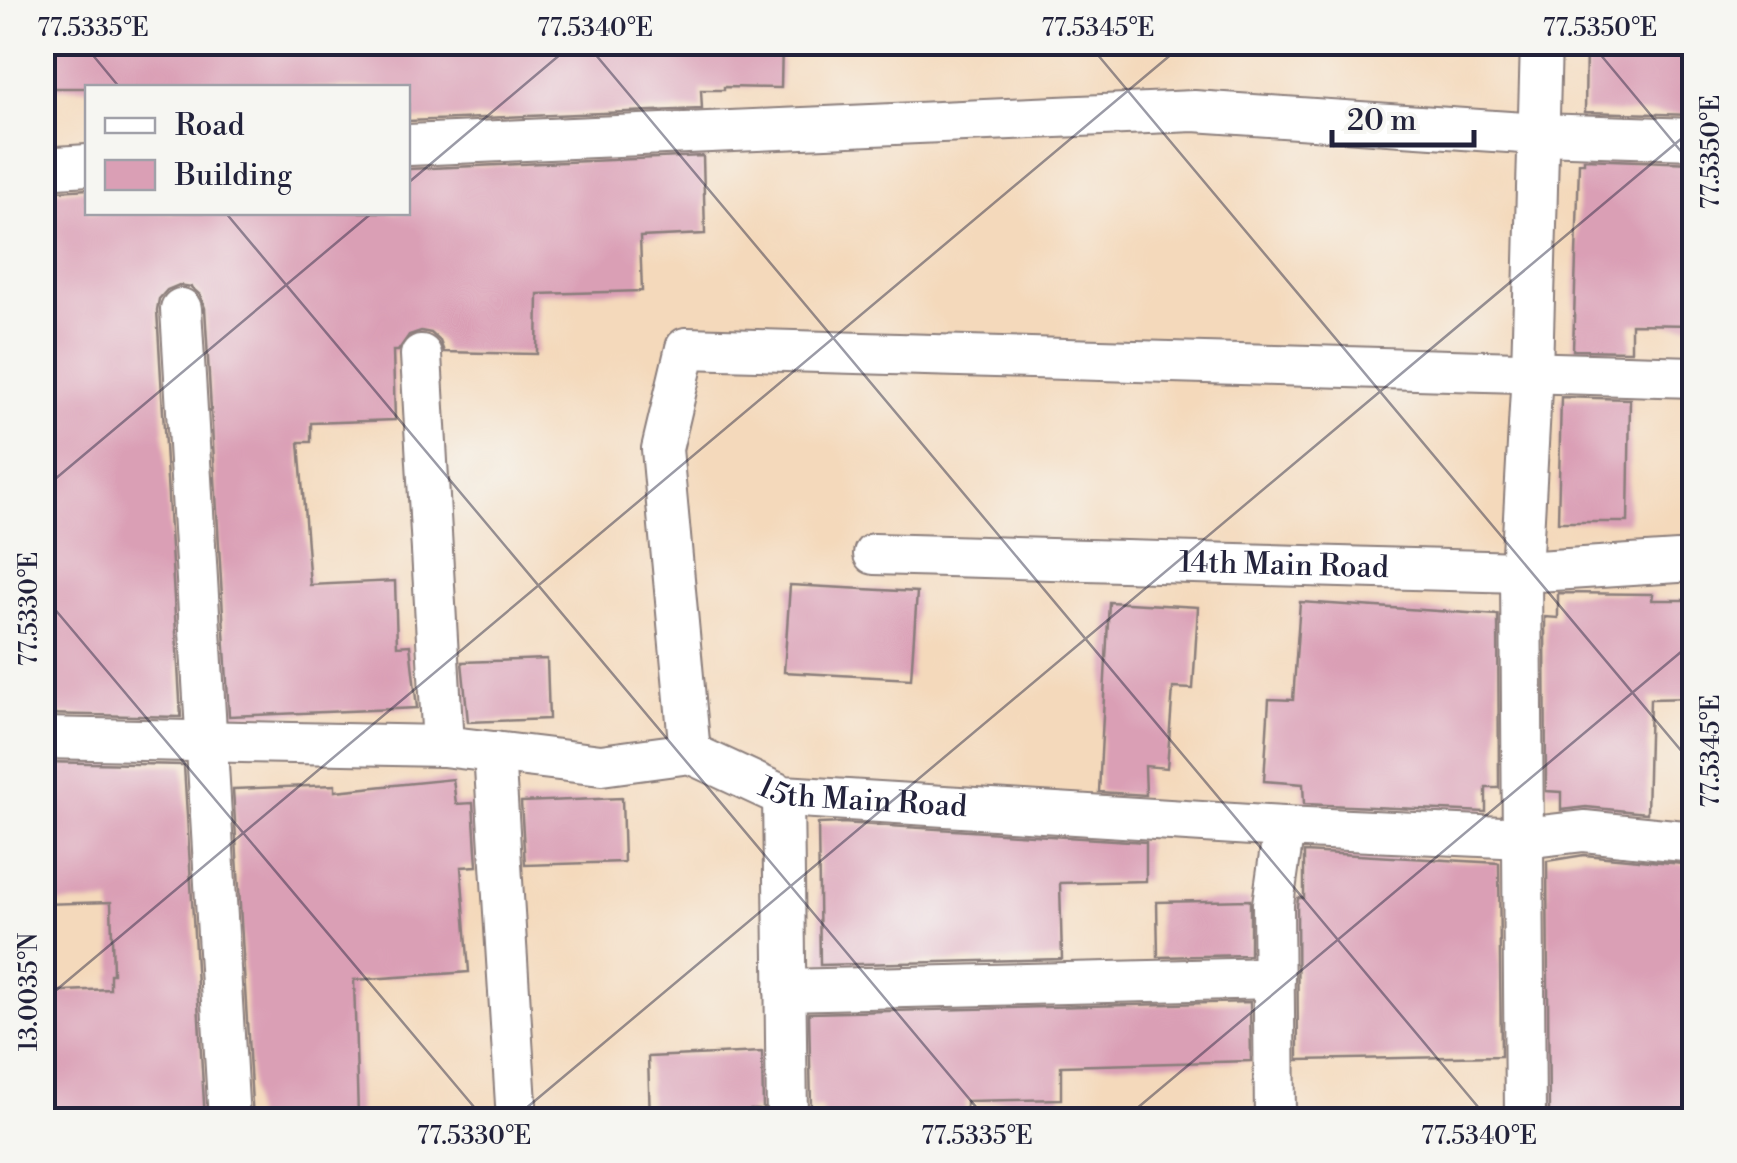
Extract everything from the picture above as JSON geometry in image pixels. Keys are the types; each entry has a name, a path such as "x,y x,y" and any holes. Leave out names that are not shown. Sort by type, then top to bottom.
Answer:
{"street":[{"path":"1525,1120 1521,572 1532,371 1541,42"},
{"path":"410,145 1194,111 1539,134 1694,138"},
{"path":"42,168 85,165"},
{"path":"180,309 229,1120"},
{"path":"42,738 443,746 601,765 690,753 662,450 686,348 1694,377"},
{"path":"421,355 443,746"},
{"name":"14th Main Road","path":"874,554 1521,572 1694,562"},
{"path":"494,752 517,1120"},
{"name":"15th Main Road","path":"690,753 784,796 1284,828 1524,838 1584,831 1694,842"},
{"path":"784,796 787,1120"},
{"path":"1275,1120 1273,904 1284,828"},
{"path":"786,990 1274,978"}],"building":[{"path":"42,42 782,42 781,88 701,90 702,109 410,121 410,85 42,88"},
{"path":"1586,42 1694,42 1694,115 1585,112"},
{"path":"703,156 705,234 640,237 642,291 538,294 537,354 444,352 431,333 409,335 398,351 393,351 395,420 311,423 311,442 299,442 310,585 395,581 397,646 410,645 417,708 229,716 205,308 200,295 191,287 179,285 159,299 157,310 181,717 42,714 42,192 85,189 85,215 410,215 410,169"},
{"path":"1584,159 1694,163 1694,325 1631,324 1631,351 1573,350 1579,163 1584,163"},
{"path":"1561,397 1630,399 1628,522 1558,522"},
{"path":"790,585 917,592 911,679 784,672"},
{"path":"1558,593 1653,594 1652,600 1694,600 1694,698 1650,699 1647,813 1586,807 1561,810 1561,792 1546,791 1545,617 1558,618"},
{"path":"1109,602 1198,607 1193,689 1173,688 1167,768 1145,766 1146,795 1099,792"},
{"path":"1300,602 1498,615 1499,788 1486,788 1486,812 1304,804 1303,784 1264,781 1269,699 1293,700"},
{"path":"547,659 549,719 468,722 462,662"},
{"path":"42,762 184,765 205,1120 42,1120 42,992 110,989 113,974 111,902 42,904"},
{"path":"453,779 456,804 473,803 477,866 461,867 469,972 354,980 358,1116 253,1120 233,789 335,785 335,791"},
{"path":"622,798 624,862 525,865 521,802"},
{"path":"818,824 1146,842 1146,881 1060,883 1062,959 820,965"},
{"path":"1304,852 1499,863 1501,1056 1298,1060 1297,906 1298,898 1304,898"},
{"path":"1584,855 1694,865 1694,1120 1549,1120 1547,861"},
{"path":"1250,900 1250,955 1158,957 1157,902"},
{"path":"1250,1002 1251,1061 1061,1066 1061,1099 966,1101 966,1120 822,1120 822,1108 811,1108 809,1013"},
{"path":"762,1052 763,1110 750,1110 750,1120 650,1120 648,1057"}]}
